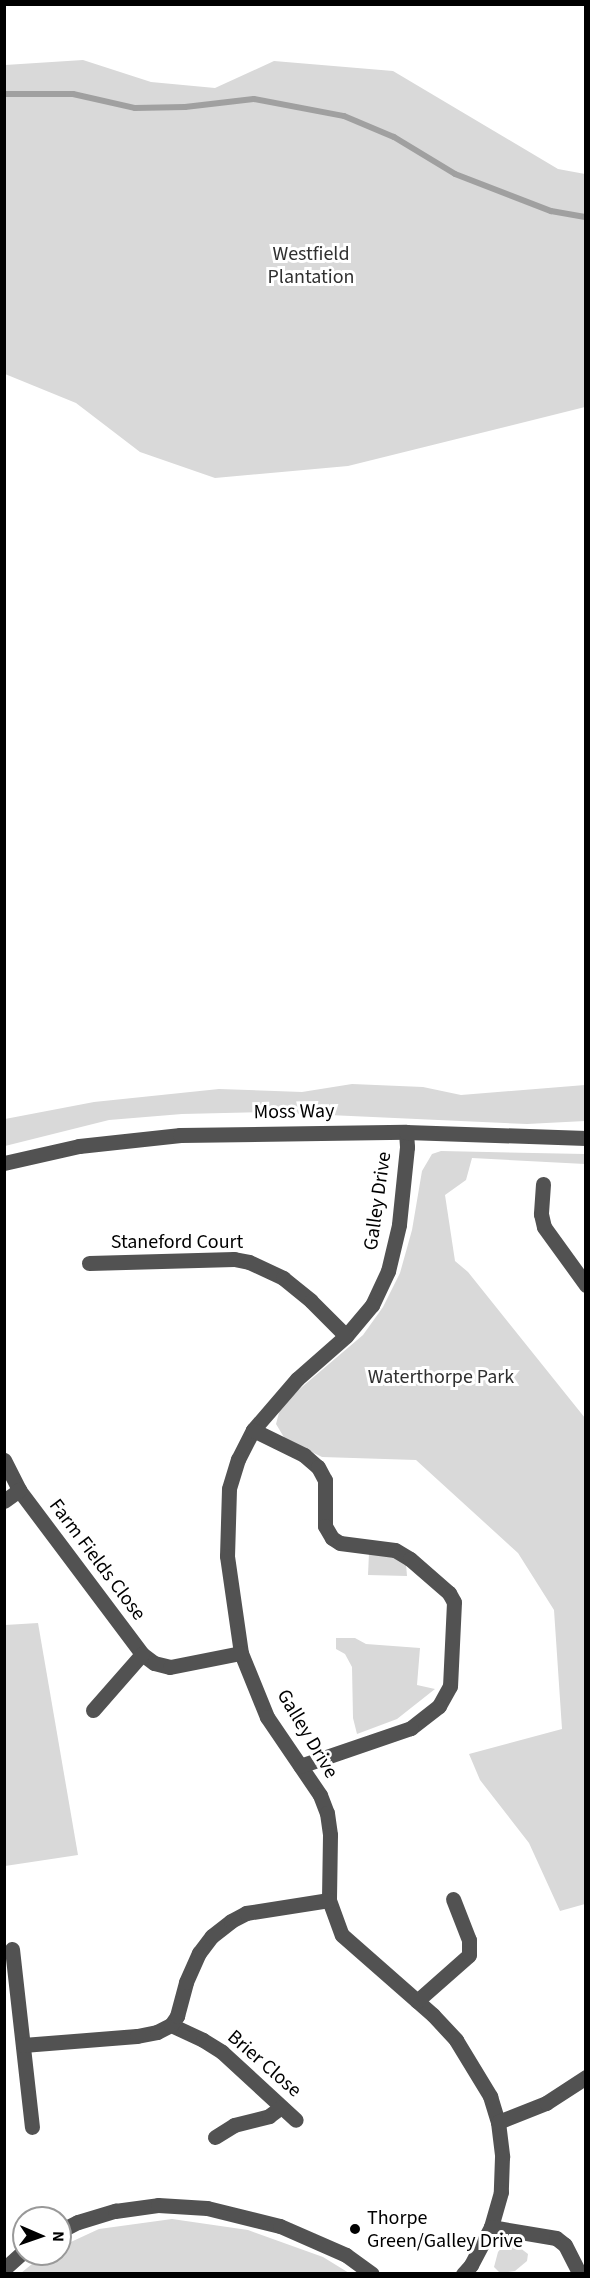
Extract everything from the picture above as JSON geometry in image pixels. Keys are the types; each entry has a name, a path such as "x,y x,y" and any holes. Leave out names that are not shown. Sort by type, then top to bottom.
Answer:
{"street":[{"name":"Moss Way","path":"4,1162 79,1146 180,1135 406,1132 585,1138"},
{"name":"Galley Drive","path":"406,1132 407,1147 399,1225 388,1270 372,1305 346,1336 297,1379 253,1430 238,1459 229,1489 227,1522 230,1591 241,1653 267,1717 320,1795 327,1813 330,1835 329,1900 338,1928 347,1943 417,2001 456,2040 490,2096 498,2122 502,2157 501,2192 491,2227 471,2265 463,2274"},
{"path":"543,1184 541,1214 544,1227 585,1285"},
{"name":"Staneford Court","path":"89,1263 234,1259 249,1262 283,1278 311,1301 346,1336"},
{"path":"253,1430 304,1455 318,1467 325,1480 325,1526 332,1538 340,1543 395,1550 417,1565 448,1593 454,1602 450,1686 439,1706 411,1728 300,1766"},
{"name":"Farm Fields Close","path":"4,1460 19,1490 142,1654 154,1663 170,1667 241,1653"},
{"path":"4,1501 19,1490"},
{"path":"93,1710 142,1654"},
{"path":"417,2001 469,1955 469,1940 453,1899"},
{"path":"23,2045 137,2036 157,2032 171,2025 177,2016 186,1982 196,1959 212,1936 225,1926 246,1913 329,1900"},
{"path":"12,1949 32,2127"},
{"name":"Brier Close","path":"171,2025 222,2052 296,2120"},
{"path":"498,2122 546,2103 585,2077"},
{"path":"215,2137 234,2125 269,2116 281,2107"},
{"path":"72,2227 115,2211 158,2205 207,2208 280,2226 346,2255 372,2274"},
{"path":"491,2227 556,2238 565,2245 580,2274"}],"green space":[{"name":"Westfield Plantation","path":"83,60 151,82 215,88 274,61 393,71 558,169 585,174 585,407 348,466 215,478 140,452 76,403 5,374 5,65"},
{"path":"352,1084 423,1087 461,1095 585,1085 585,1121 527,1124 263,1112 182,1114 109,1120 5,1146 5,1119 94,1102 219,1089 302,1092"},
{"name":"Waterthorpe Park","path":"441,1151 585,1154 585,1164 472,1158 466,1180 445,1195 455,1261 468,1272 585,1418 585,1904 560,1911 529,1843 480,1780 469,1754 562,1729 554,1610 518,1553 416,1460 322,1457 285,1439 276,1424 280,1409 289,1398 363,1335 383,1307 400,1273 412,1230 422,1171 432,1154"},
{"path":"369,1553 394,1556 406,1564 407,1576 368,1575"},
{"path":"38,1623 78,1855 5,1866 5,1625"},
{"path":"336,1638 355,1638 366,1644 420,1648 417,1685 435,1689 397,1719 357,1734 353,1718 352,1667 345,1654 336,1649"},
{"path":"172,2219 248,2230 323,2257 349,2273 21,2273 30,2266 72,2266 72,2241 99,2229"},
{"path":"511,2241 528,2254 527,2261 515,2271 500,2273 494,2267 498,2252 506,2242"}],"waterway":[{"path":"4,94 73,94 135,108 185,107 254,99 344,116 394,137 455,174 551,211 586,217"}],"place":[{"name":"Thorpe Green/Galley Drive","path":"355,2229"}]}
